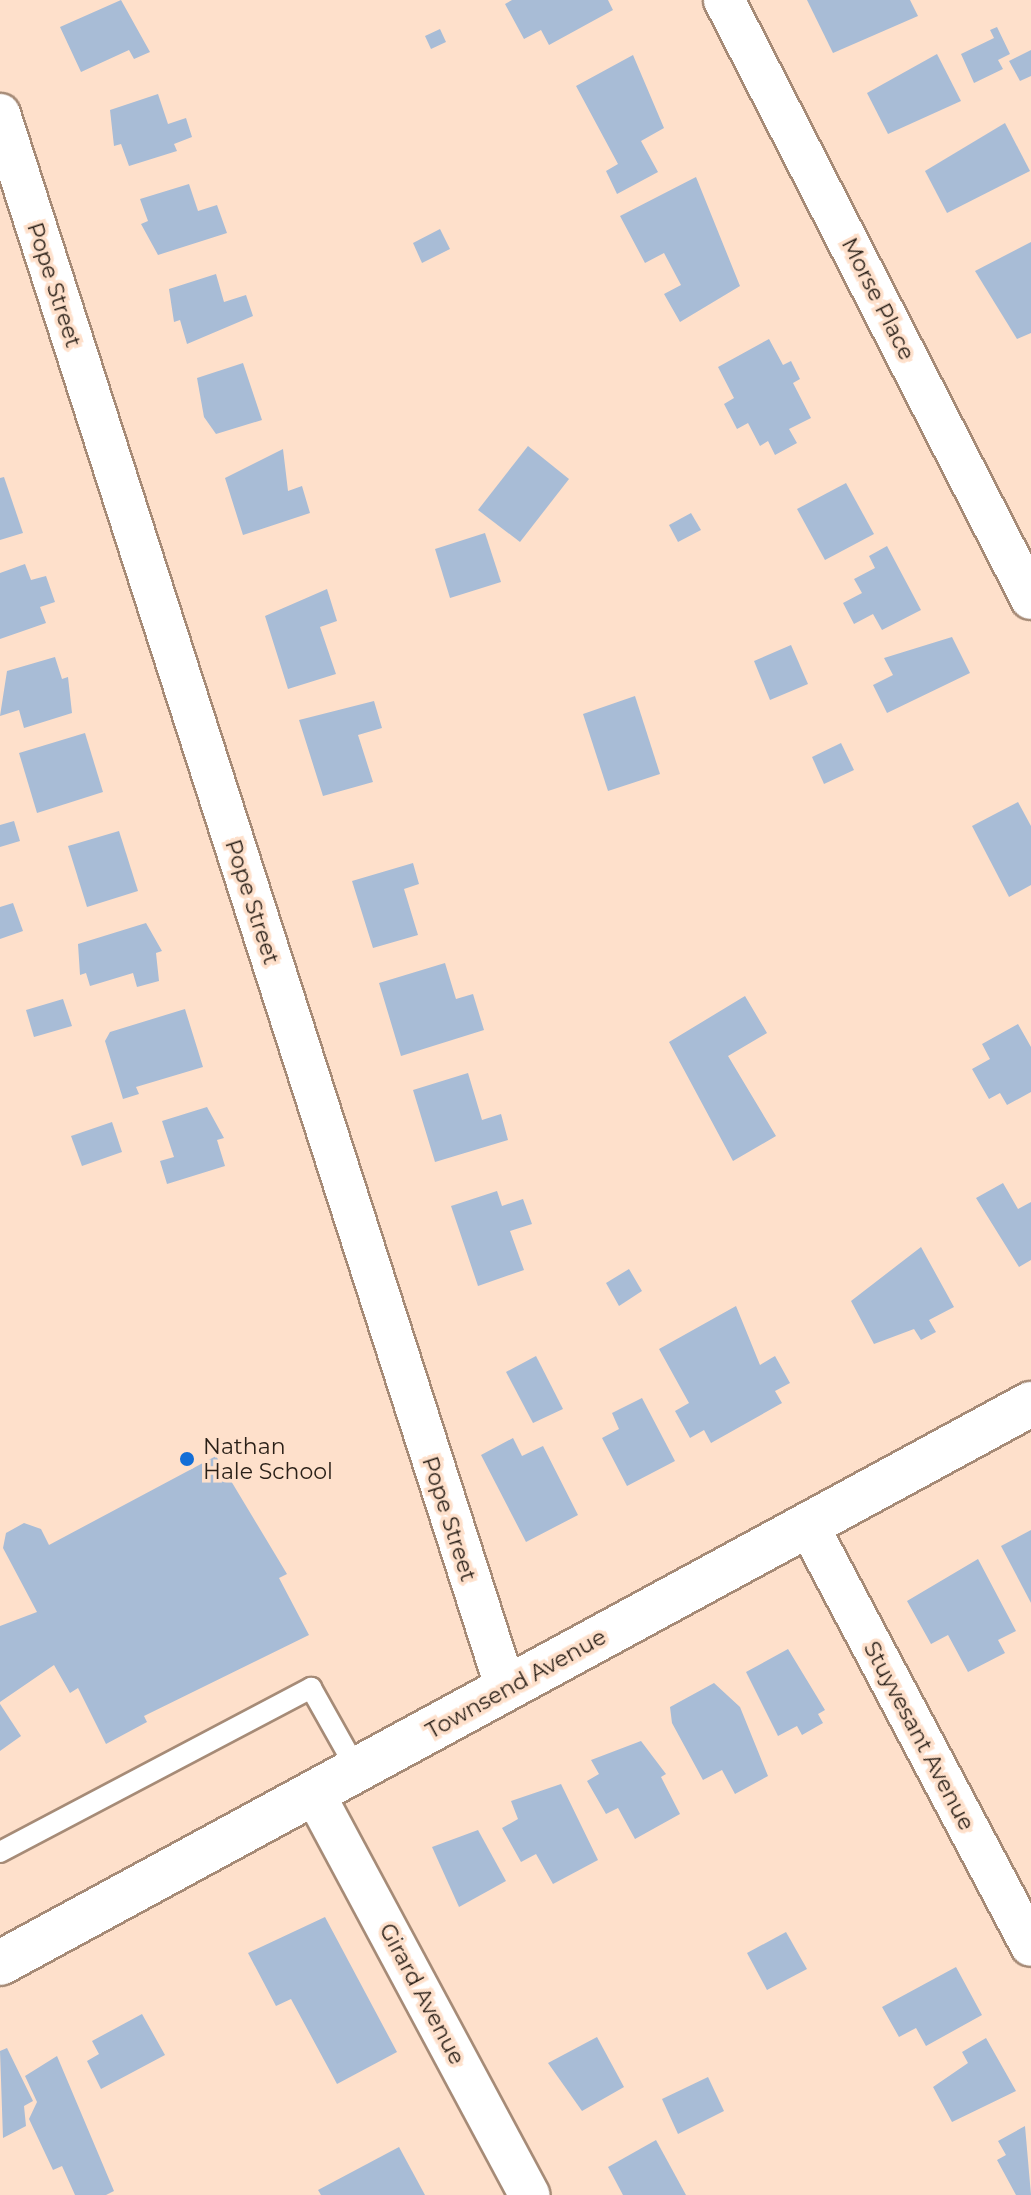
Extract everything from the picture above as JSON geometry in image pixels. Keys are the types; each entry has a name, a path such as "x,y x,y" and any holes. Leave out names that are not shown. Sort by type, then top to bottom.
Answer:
{"main road":[{"name":"Townsend Avenue","path":"0,1963 1031,1404"}],"street":[{"name":"Morse Place","path":"724,0 1031,599"},
{"name":"Pope Street","path":"0,114 506,1689"},
{"name":"Stuyvesant Avenue","path":"808,1525 1031,1946"},
{"name":"Girard Avenue","path":"314,1793 530,2195"}],"lane":[{"path":"0,1852 311,1688 357,1770"}],"building":[{"path":"121,0 150,52 134,59 129,50 81,72 60,27"},
{"path":"512,0 608,0 613,10 549,45 541,30 524,39 505,4"},
{"path":"807,0 910,0 918,16 833,53"},
{"path":"997,27 1010,54 998,60 1003,69 974,83 961,54 994,38 990,30"},
{"path":"440,29 446,42 431,49 425,36"},
{"path":"1031,50 1031,76 1020,81 1009,61"},
{"path":"937,54 961,101 888,134 867,93"},
{"path":"633,55 664,128 641,141 658,172 617,194 606,171 618,164 576,86"},
{"path":"158,94 168,124 186,118 192,137 174,144 177,151 129,166 121,144 114,146 110,110"},
{"path":"1005,123 1030,171 947,213 925,171"},
{"path":"696,177 740,286 680,322 664,294 681,285 664,253 645,263 620,216"},
{"path":"189,184 198,211 217,205 227,233 158,255 141,224 148,221 140,199"},
{"path":"440,229 450,249 422,263 413,243"},
{"path":"1031,242 1031,333 1017,339 975,271"},
{"path":"216,274 224,302 246,295 253,316 187,344 180,320 174,322 169,289"},
{"path":"769,339 783,365 791,361 800,379 793,383 811,418 789,429 797,443 775,455 768,441 760,446 748,423 737,429 724,404 734,398 718,367"},
{"path":"243,363 262,420 216,434 204,417 197,378"},
{"path":"528,446 569,479 520,542 478,510"},
{"path":"283,449 288,491 302,486 310,513 243,535 225,478"},
{"path":"4,477 23,533 0,540 0,478"},
{"path":"846,483 874,534 825,560 797,509"},
{"path":"691,513 701,530 678,542 669,525"},
{"path":"485,533 501,582 450,598 435,549"},
{"path":"887,546 921,610 882,630 873,614 854,624 843,603 862,593 854,579 875,568 869,556"},
{"path":"25,564 31,580 46,576 55,602 40,607 46,623 0,639 0,573"},
{"path":"327,589 337,621 320,627 336,674 288,689 265,616"},
{"path":"952,637 970,673 887,713 873,685 893,675 884,658"},
{"path":"791,645 808,684 770,700 754,661"},
{"path":"55,657 62,679 68,677 72,713 24,728 19,710 0,716 7,671"},
{"path":"635,696 660,774 608,791 583,714"},
{"path":"374,701 382,728 358,735 373,782 323,796 299,720"},
{"path":"85,733 103,792 37,813 19,753"},
{"path":"841,743 854,770 824,784 812,757"},
{"path":"1018,802 1031,826 1031,885 1009,897 972,826"},
{"path":"14,821 20,841 0,847 0,825"},
{"path":"119,831 138,891 87,907 68,846"},
{"path":"413,863 419,884 404,889 418,935 373,948 352,881"},
{"path":"13,903 23,931 0,939 0,907"},
{"path":"146,923 162,951 156,953 159,981 137,987 133,973 90,986 86,973 80,975 78,944"},
{"path":"445,963 456,999 473,994 484,1030 401,1056 379,983"},
{"path":"745,996 767,1033 728,1056 776,1136 733,1161 669,1042"},
{"path":"63,999 72,1026 34,1037 26,1010"},
{"path":"185,1009 203,1067 136,1087 139,1094 123,1099 105,1041 110,1032"},
{"path":"1018,1024 1031,1047 1031,1092 1007,1105 1000,1093 989,1099 972,1069 990,1059 982,1044"},
{"path":"468,1073 482,1120 501,1114 508,1140 435,1162 413,1090"},
{"path":"207,1107 224,1138 217,1140 225,1166 167,1184 160,1161 174,1157 162,1121"},
{"path":"112,1122 122,1152 82,1166 71,1136"},
{"path":"1003,1183 1018,1209 1031,1202 1031,1260 1019,1267 976,1198"},
{"path":"497,1191 502,1206 523,1199 532,1224 510,1231 524,1270 478,1286 451,1206"},
{"path":"921,1247 954,1307 929,1320 936,1332 921,1340 914,1329 874,1344 851,1301"},
{"path":"629,1269 642,1291 619,1306 606,1283"},
{"path":"736,1306 760,1365 775,1356 790,1383 775,1391 782,1403 711,1443 704,1430 690,1438 675,1411 689,1403 659,1349"},
{"path":"536,1356 563,1409 533,1423 506,1372"},
{"path":"642,1398 675,1461 627,1486 602,1438 619,1429 612,1413"},
{"path":"513,1438 522,1456 543,1446 578,1515 526,1542 481,1455"},
{"path":"216,1456 287,1574 279,1578 309,1635 144,1716 147,1722 106,1744 78,1688 70,1693 54,1665 0,1702 0,1626 37,1612 3,1548 6,1533 24,1523 41,1529 49,1545"},
{"path":"1031,1530 1031,1603 1001,1546"},
{"path":"978,1559 1016,1631 998,1640 1005,1653 968,1672 948,1635 931,1644 907,1601"},
{"path":"788,1649 825,1710 818,1714 823,1723 802,1735 797,1726 778,1736 746,1672"},
{"path":"714,1683 740,1707 768,1776 735,1794 722,1770 703,1780 672,1723 670,1707"},
{"path":"0,1704 21,1736 0,1751"},
{"path":"641,1741 666,1774 661,1777 680,1814 635,1839 618,1808 606,1814 587,1781 599,1774 591,1760"},
{"path":"561,1784 598,1860 553,1884 536,1854 521,1862 502,1828 518,1819 511,1801"},
{"path":"478,1830 506,1881 459,1907 432,1847"},
{"path":"325,1917 397,2052 337,2084 291,1999 276,2006 248,1953"},
{"path":"786,1932 807,1969 767,1990 747,1953"},
{"path":"956,1967 982,2015 926,2046 916,2028 899,2037 882,2007"},
{"path":"142,2014 165,2055 101,2089 87,2061 99,2054 92,2041"},
{"path":"597,2037 624,2087 582,2111 548,2063"},
{"path":"986,2038 1016,2091 952,2122 933,2087 968,2063 962,2052"},
{"path":"7,2048 33,2101 24,2106 26,2126 3,2138 0,2051"},
{"path":"57,2056 114,2191 106,2195 75,2195 62,2166 53,2170 29,2119 37,2102 25,2076"},
{"path":"708,2077 724,2111 678,2134 662,2099"},
{"path":"1025,2126 1031,2195 1016,2195 997,2160 1006,2155 998,2141"},
{"path":"656,2140 686,2195 623,2195 608,2167"},
{"path":"399,2147 425,2195 321,2195 318,2190"}],"place":[{"name":"Nathan Hale School","path":"187,1459"}]}
